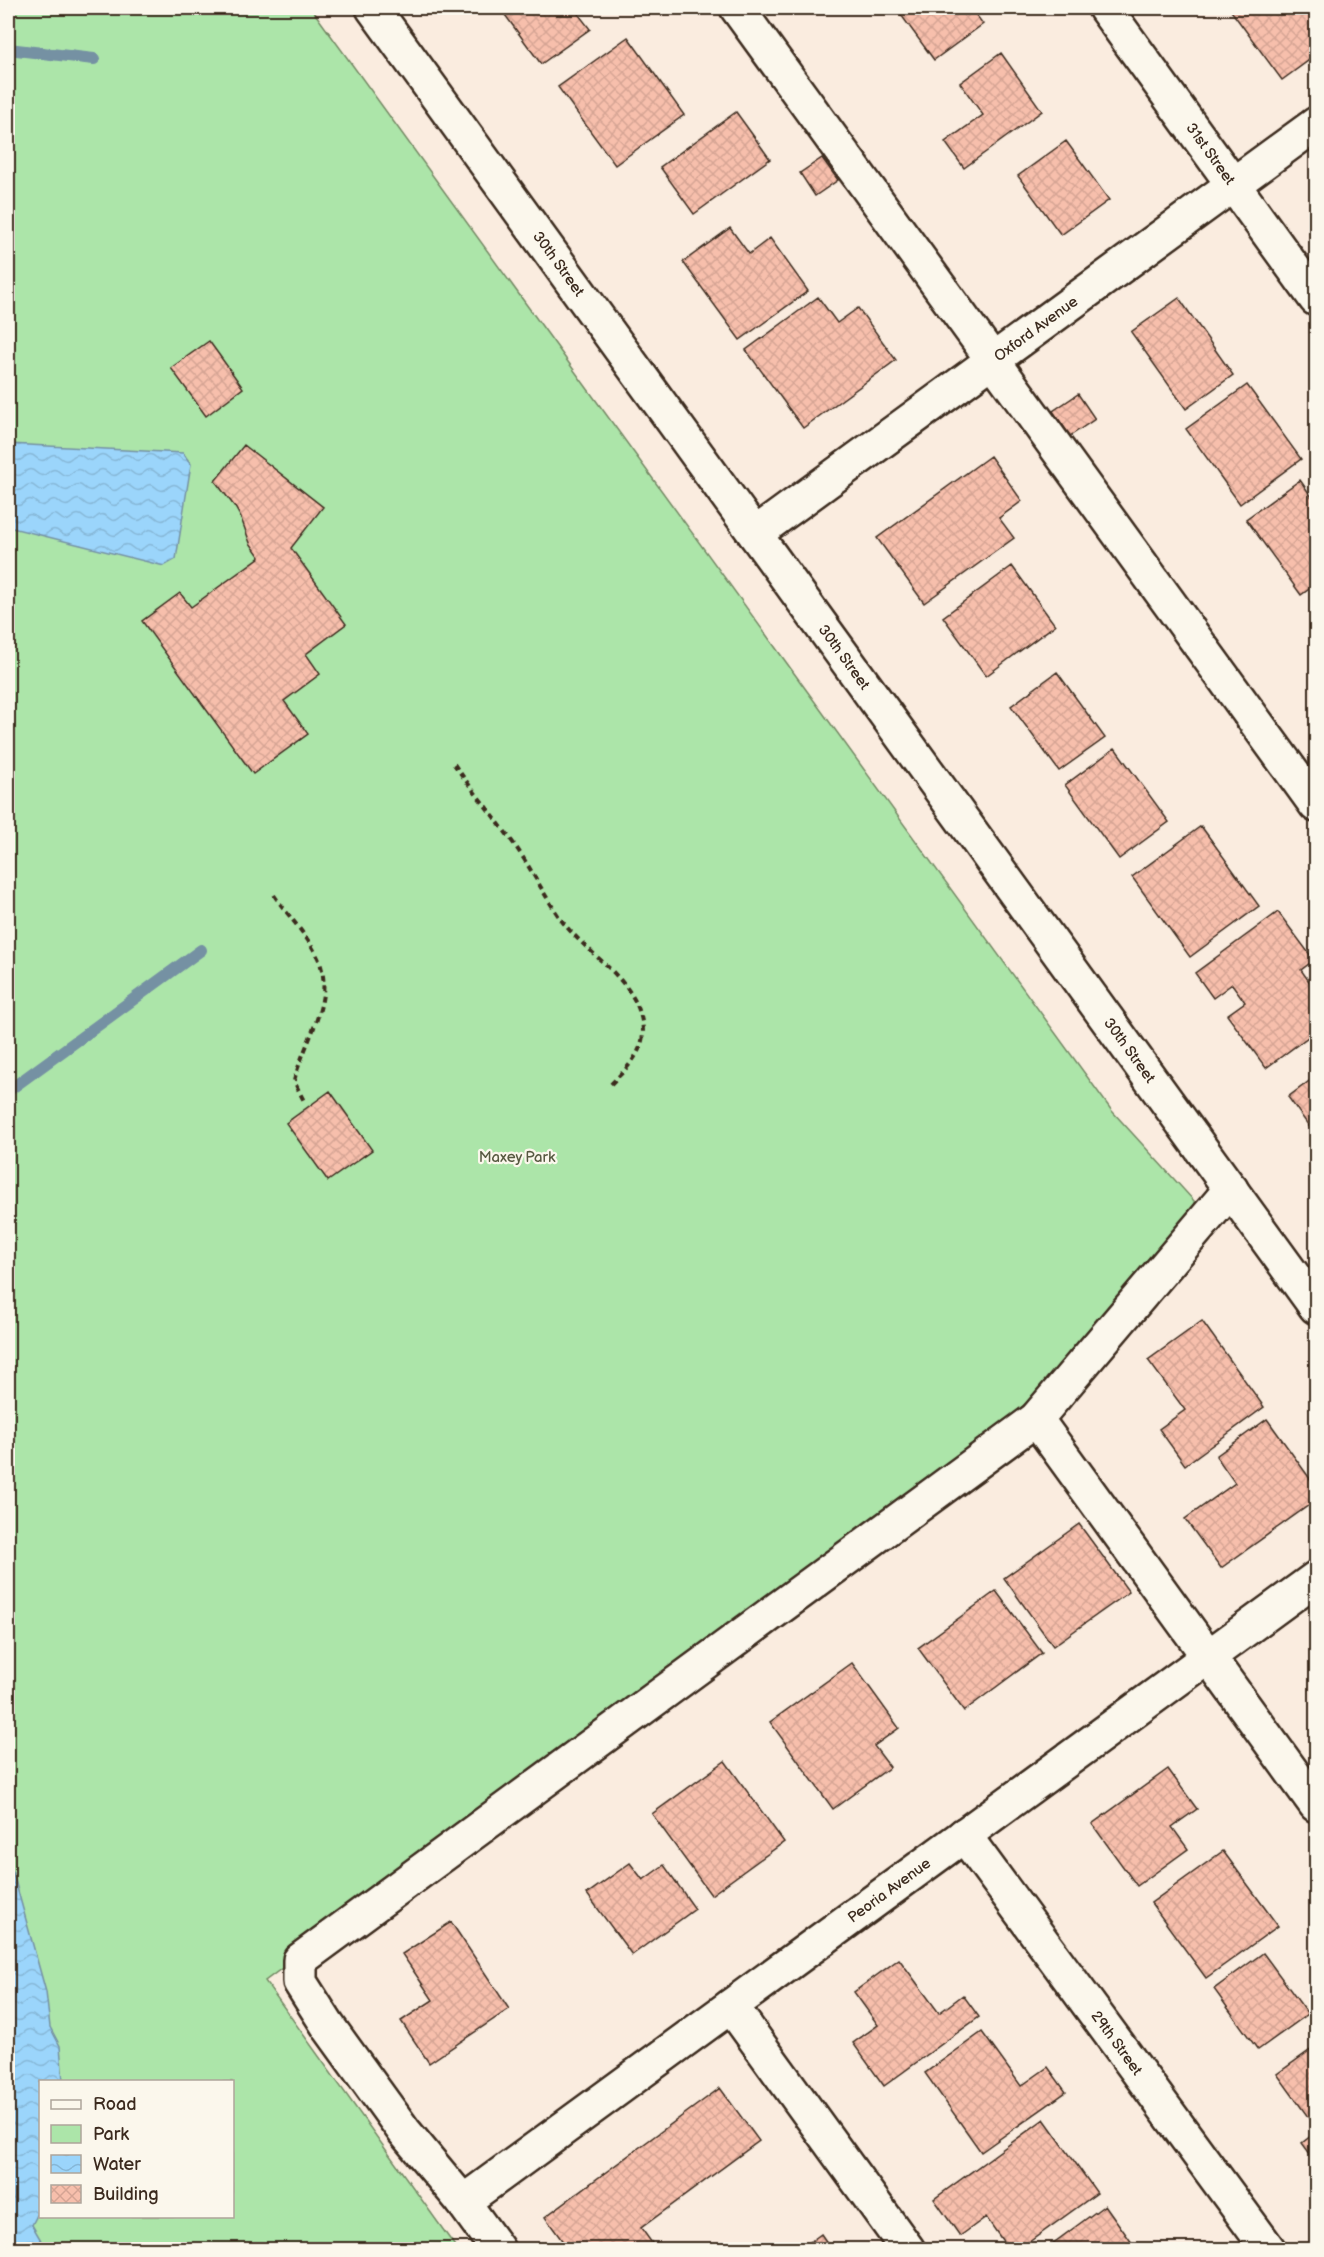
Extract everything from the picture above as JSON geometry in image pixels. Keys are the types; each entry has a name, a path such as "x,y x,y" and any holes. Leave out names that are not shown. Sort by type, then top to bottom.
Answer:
{"street":[{"name":"30th Street","path":"373,8 1317,1307"},
{"path":"737,8 1317,805"},
{"name":"31st Street","path":"1105,8 1317,299"},
{"name":"Oxford Avenue","path":"754,534 1317,124"},
{"path":"498,2250 463,2202 404,2131 328,2026 300,1982 300,1960 1036,1419 1231,1189"},
{"path":"1036,1419 1317,1805"},
{"name":"Peoria Avenue","path":"463,2202 1317,1578"},
{"name":"29th Street","path":"964,1835 1269,2250"},
{"path":"731,2006 908,2250"}],"path":[{"path":"454,764 523,858 563,922 621,981 638,1004 643,1035 640,1047 633,1061 610,1085"},
{"path":"274,895 311,947 323,973 324,989 321,1005 294,1081 305,1103"}],"green space":[{"name":"Maxey Park","path":"8,8 311,8 1112,1111 1195,1202 1196,1209 1034,1408 265,1981 457,2249 8,2249"}],"water":[{"path":"9,444 183,453 191,464 176,559 164,566 8,527"},
{"path":"8,1855 46,1992 50,2027 60,2046 63,2080 39,2080 39,2211 32,2225 46,2249 8,2249"}],"building":[{"path":"500,8 581,8 576,11 590,29 541,64"},
{"path":"896,8 971,8 983,24 934,60"},
{"path":"1229,8 1311,8 1316,16 1316,55 1282,80"},
{"path":"628,37 684,115 615,165 558,87"},
{"path":"1001,53 1042,111 964,168 945,142 983,115 960,83"},
{"path":"736,112 770,159 694,214 660,167"},
{"path":"1066,141 1109,200 1061,235 1018,176"},
{"path":"822,158 838,180 815,196 800,173"},
{"path":"730,228 749,254 770,238 808,291 740,340 683,262"},
{"path":"818,297 837,323 858,308 896,360 803,428 746,350"},
{"path":"1179,298 1233,375 1186,409 1131,332"},
{"path":"209,341 243,388 206,416 171,368"},
{"path":"1247,385 1301,459 1240,504 1186,429"},
{"path":"1078,394 1095,419 1070,436 1053,411"},
{"path":"244,445 323,507 291,548 346,624 306,654 320,674 284,701 308,734 253,774 142,621 180,593 191,607 260,557 250,543 235,507 215,481"},
{"path":"990,456 1022,501 999,518 1014,538 924,603 877,538"},
{"path":"1300,480 1316,503 1316,584 1301,595 1246,519"},
{"path":"1012,566 1055,625 986,676 943,617"},
{"path":"1057,672 1105,738 1059,771 1011,706"},
{"path":"1115,748 1169,822 1119,859 1065,785"},
{"path":"1201,826 1259,906 1190,957 1132,877"},
{"path":"1278,912 1314,960 1301,970 1316,991 1316,1031 1266,1068 1227,1015 1245,1002 1232,984 1213,998 1195,973"},
{"path":"1316,1076 1316,1136 1288,1097"},
{"path":"330,1091 372,1150 328,1181 286,1123"},
{"path":"1202,1321 1264,1407 1185,1465 1159,1429 1185,1410 1148,1360"},
{"path":"1267,1419 1316,1487 1316,1500 1221,1568 1185,1519 1235,1483 1216,1456"},
{"path":"1079,1524 1129,1592 1053,1646 1004,1578"},
{"path":"996,1591 1042,1653 964,1711 918,1648"},
{"path":"852,1663 899,1728 874,1746 890,1767 833,1809 770,1722"},
{"path":"725,1761 784,1842 711,1895 652,1814"},
{"path":"1168,1769 1197,1809 1172,1827 1188,1849 1137,1886 1092,1824"},
{"path":"1223,1851 1278,1926 1206,1978 1151,1903"},
{"path":"630,1863 643,1880 664,1865 695,1909 632,1955 587,1894"},
{"path":"451,1922 509,2009 429,2063 401,2021 433,2000 402,1954"},
{"path":"1263,1953 1308,2014 1258,2050 1214,1989"},
{"path":"899,1959 939,2013 963,1995 979,2017 884,2086 853,2043 878,2025 854,1992"},
{"path":"982,2032 1021,2086 1048,2067 1066,2092 981,2152 925,2073"},
{"path":"1316,2046 1316,2128 1277,2074"},
{"path":"720,2088 759,2141 641,2228 657,2250 569,2250 545,2217"},
{"path":"1044,2119 1097,2193 1018,2250 1009,2250 986,2217 960,2236 934,2199"},
{"path":"1316,2132 1316,2162 1302,2143"},
{"path":"1105,2205 1137,2250 1044,2250"},
{"path":"821,2234 832,2250 799,2250"}],"waterway":[{"path":"8,49 94,59"},
{"path":"8,1091 201,950"}]}
